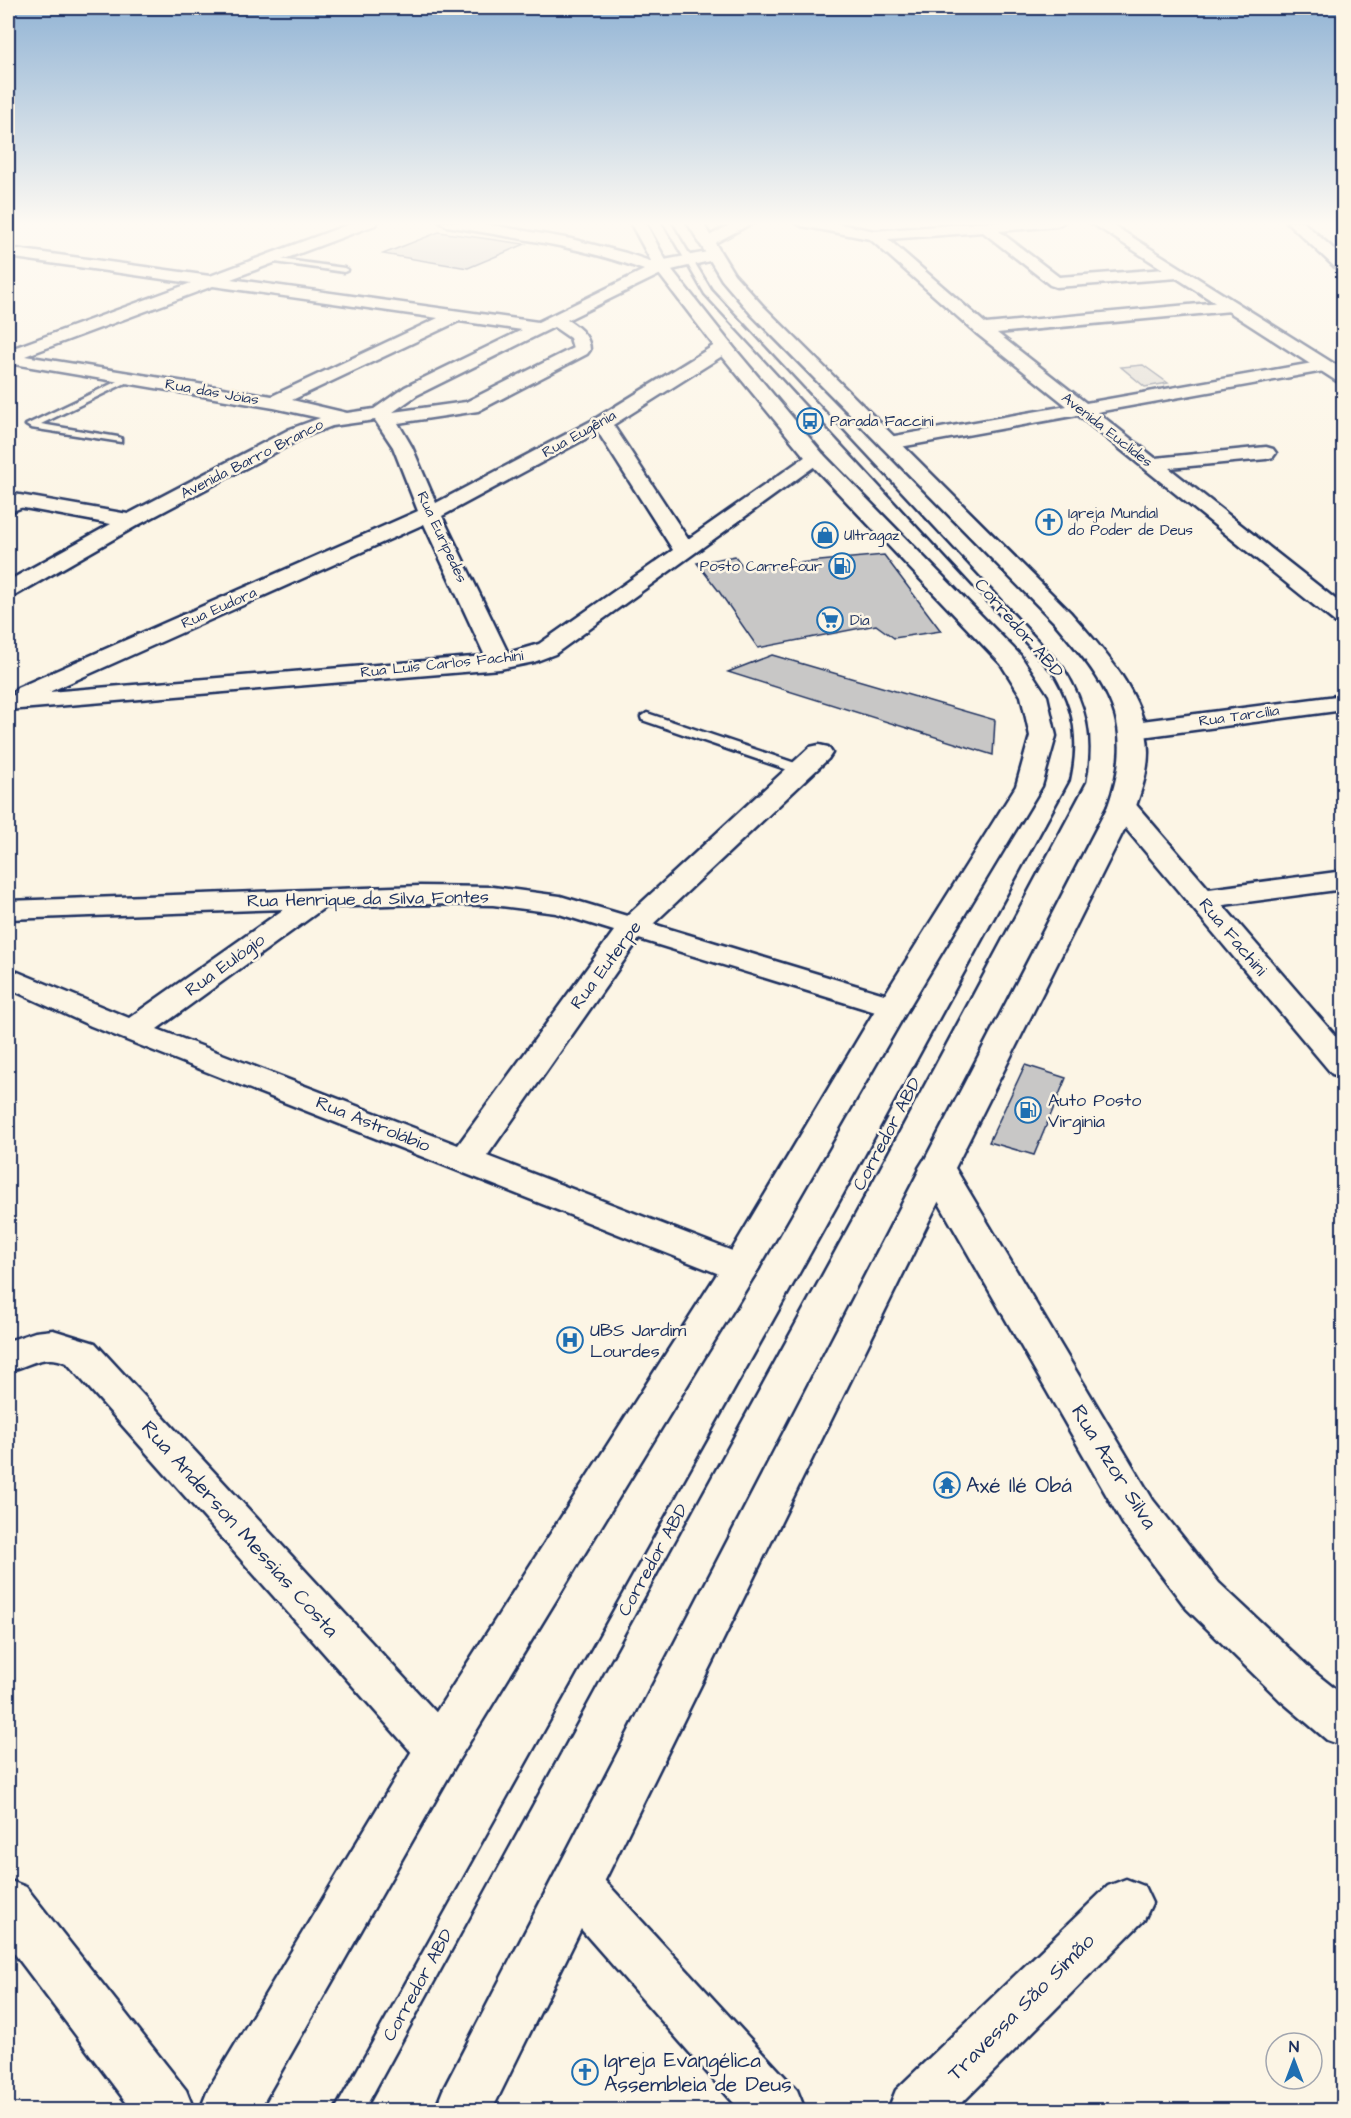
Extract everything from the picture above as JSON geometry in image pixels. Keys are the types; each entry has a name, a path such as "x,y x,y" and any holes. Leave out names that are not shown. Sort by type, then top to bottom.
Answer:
{"main road":[{"path":"8,357 104,321"},
{"path":"274,402 445,321"},
{"path":"509,321 545,324"},
{"path":"383,417 393,402 551,321"},
{"path":"228,2110 439,1749 740,1268 893,1007 1029,786 1043,736 1034,696 1011,660 816,458 704,321"},
{"path":"463,2110 937,1168 1128,795 1134,758 1134,730 1120,694 1097,658 1062,617 768,321"},
{"name":"Avenida Euclides","path":"973,321 1344,618"},
{"path":"982,329 1070,321"},
{"path":"1254,321 1344,378"},
{"name":"Avenida Barro Branco","path":"8,590 131,521 316,424 344,417 383,417 471,407 582,350 581,342 567,325 545,324"},
{"name":"Rua Eugênia","path":"430,514 602,423 724,347"},
{"name":"Rua das Jóias","path":"8,357 274,402 344,417"},
{"path":"889,443 1324,366"},
{"name":"Rua Eurípedes","path":"383,417 398,440 430,514 500,662"},
{"path":"602,423 685,552"},
{"path":"1150,464 1266,453"},
{"name":"Rua Luis Carlos Fachini","path":"8,702 500,662 525,657 547,649 816,458"},
{"path":"14,504 131,521"},
{"name":"Rua Eudora","path":"8,702 430,514"},
{"name":"Rua Tarcília","path":"1134,730 1344,702"},
{"name":"Rua Euterpe","path":"466,1160 632,927 811,762"},
{"name":"Rua Fachini","path":"1122,806 1343,1066"},
{"path":"1202,899 1344,880"},
{"name":"Rua Henrique da Silva Fontes","path":"8,910 420,895 493,896 560,905 893,1007"},
{"name":"Rua Eulógio","path":"134,1030 316,900"},
{"name":"Rua Astrolábio","path":"8,977 102,1019 740,1268"},
{"name":"Rua Azor Silva","path":"937,1168 1138,1512 1203,1596 1297,1686 1344,1725"},
{"name":"Rua Anderson Messias Costa","path":"16,1353 48,1343 67,1345 81,1353 439,1749"},
{"path":"576,1886 777,2110"},
{"name":"Travessa São Simão","path":"916,2110 1126,1903"},
{"path":"8,1904 165,2110"}],"lane":[{"name":"Corredor ABD","path":"349,2110 850,1203 1073,791 1084,758 1081,713 1059,671 735,321"},
{"path":"118,440 31,425 131,378"},
{"name":"Rua Euterpe","path":"647,717 811,762"}],"shaded area":[{"path":"1143,365 1168,383 1145,387 1121,367"}],"building":[{"path":"884,555 941,631 894,638 876,625 758,648 697,563 735,556 744,568"},
{"path":"772,655 995,720 993,755 728,672"},
{"name":"Auto Posto Virginia","path":"1025,1065 1066,1078 1034,1155 989,1142"}],"place":[{"name":"Parada Faccini","path":"810,421"},
{"name":"Igreja Mundial do Poder de Deus","path":"1049,522"},
{"name":"Ultragaz","path":"825,535"},
{"name":"Posto Carrefour","path":"842,566"},
{"name":"Dia","path":"830,620"},
{"name":"Auto Posto Virginia","path":"1028,1110"},
{"name":"UBS Jardim Lourdes","path":"570,1340"},
{"name":"Axé Ilé Obá","path":"947,1485"},
{"name":"Igreja Evangélica Assembleia de Deus","path":"585,2072"}]}
